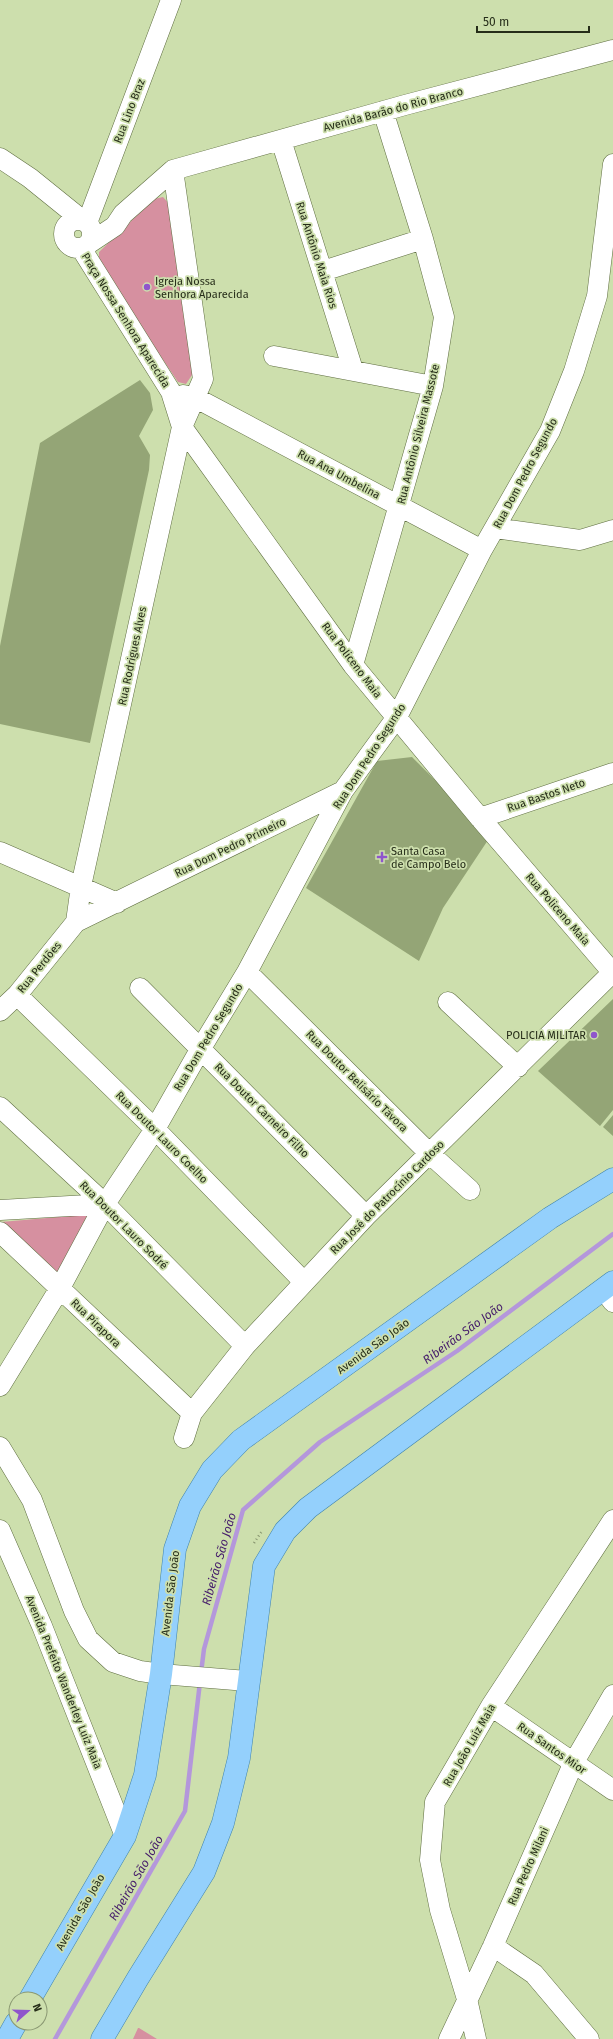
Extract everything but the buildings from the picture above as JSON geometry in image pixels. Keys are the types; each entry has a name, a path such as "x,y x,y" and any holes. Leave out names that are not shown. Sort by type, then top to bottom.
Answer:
{"main road":[{"name":"Avenida São João","path":"35,1991 125,1836 145,1775 169,1674 175,1549 190,1506 212,1470 248,1436 550,1218 613,1179"},
{"path":"102,2039 204,1872 223,1823 239,1758 239,1681 264,1566 285,1531 308,1508 610,1291"}],"street":[{"name":"Rua Lino Braz","path":"82,232 171,0"},
{"name":"Avenida Barão do Rio Branco","path":"173,170 383,111 613,50"},
{"name":"Rua Antônio Silveira Massote","path":"353,665 400,506 432,386 444,317 423,239 383,111"},
{"name":"Rua Antônio Maia Rios","path":"280,140 323,271 353,370"},
{"path":"0,158 30,178 82,232"},
{"name":"Rua Dom Pedro Segundo","path":"0,1386 60,1288 105,1204 155,1129 201,1048 247,972 343,792 397,717 482,550 550,431 605,294 613,164"},
{"path":"173,170 203,379 196,398 182,427"},
{"name":"Praça Nossa Senhora Aparecida","path":"173,170 124,214 115,226 82,232 171,392 182,427"},
{"path":"323,271 423,239"},
{"path":"274,356 432,386"},
{"name":"Praça Nossa Senhora Aparecida","path":"171,392 196,398"},
{"name":"Rua Ana Umbelina","path":"196,398 482,550"},
{"name":"Rua Policeno Maia","path":"182,427 353,665 480,818 613,973"},
{"name":"Rua Rodrigues Alves","path":"81,886 182,427"},
{"path":"495,528 580,540 613,530"},
{"name":"Rua Bastos Neto","path":"480,818 613,773"},
{"name":"Rua Dom Pedro Primeiro","path":"76,922 118,903 343,792"},
{"path":"308,808 310,820 322,832"},
{"path":"0,852 118,903"},
{"path":"76,922 81,886"},
{"name":"Rua Perdões","path":"0,1011 17,995 76,922"},
{"name":"Rua Doutor Belisário Távora","path":"247,972 430,1154 470,1190"},
{"name":"Rua José do Patrocínio Cardoso","path":"184,1438 192,1414 246,1346 304,1282 366,1216 613,973"},
{"name":"Rua Doutor Carneiro Filho","path":"140,988 366,1216"},
{"name":"Rua Doutor Lauro Coelho","path":"17,995 155,1129 304,1282"},
{"path":"448,1002 518,1067"},
{"name":"Rua Doutor Lauro Sodré","path":"0,1107 105,1204 246,1346"},
{"path":"0,1210 105,1204"},
{"name":"Rua Pirapora","path":"0,1232 192,1414"},
{"path":"0,1447 32,1500 74,1612 88,1639 113,1662 140,1671 239,1681"},
{"name":"Rua João Luiz Maia","path":"476,2039 468,1999 440,1910 430,1860 435,1802 491,1706 613,1520"},
{"name":"Avenida Prefeito Wanderley Luiz Maia","path":"0,1530 45,1634 125,1836"},
{"name":"Rua Pedro Milani","path":"449,2039 493,1946 574,1762 613,1695"},
{"name":"Rua Santos Mior","path":"491,1706 613,1790"},
{"path":"493,1946 534,1974 589,2039"}],"path":[{"path":"254,1545 264,1528"}],"shaded area":[{"path":"163,197 171,206 194,372 186,384 178,382 99,265 99,252 154,199"},
{"path":"93,1214 58,1279 1,1222"},
{"path":"139,2028 157,2039 133,2039"}],"waterway":[{"name":"Ribeirão São João","path":"201,1673 204,1649 243,1510 320,1442 457,1351 613,1234"},
{"name":"Ribeirão São João","path":"55,2039 185,1811 200,1682"}],"place":[{"name":"Igreja Nossa Senhora Aparecida","path":"147,287"},
{"name":"Santa Casa de Campo Belo","path":"382,857"},
{"name":"POLICIA MILITAR","path":"594,1035"}]}
